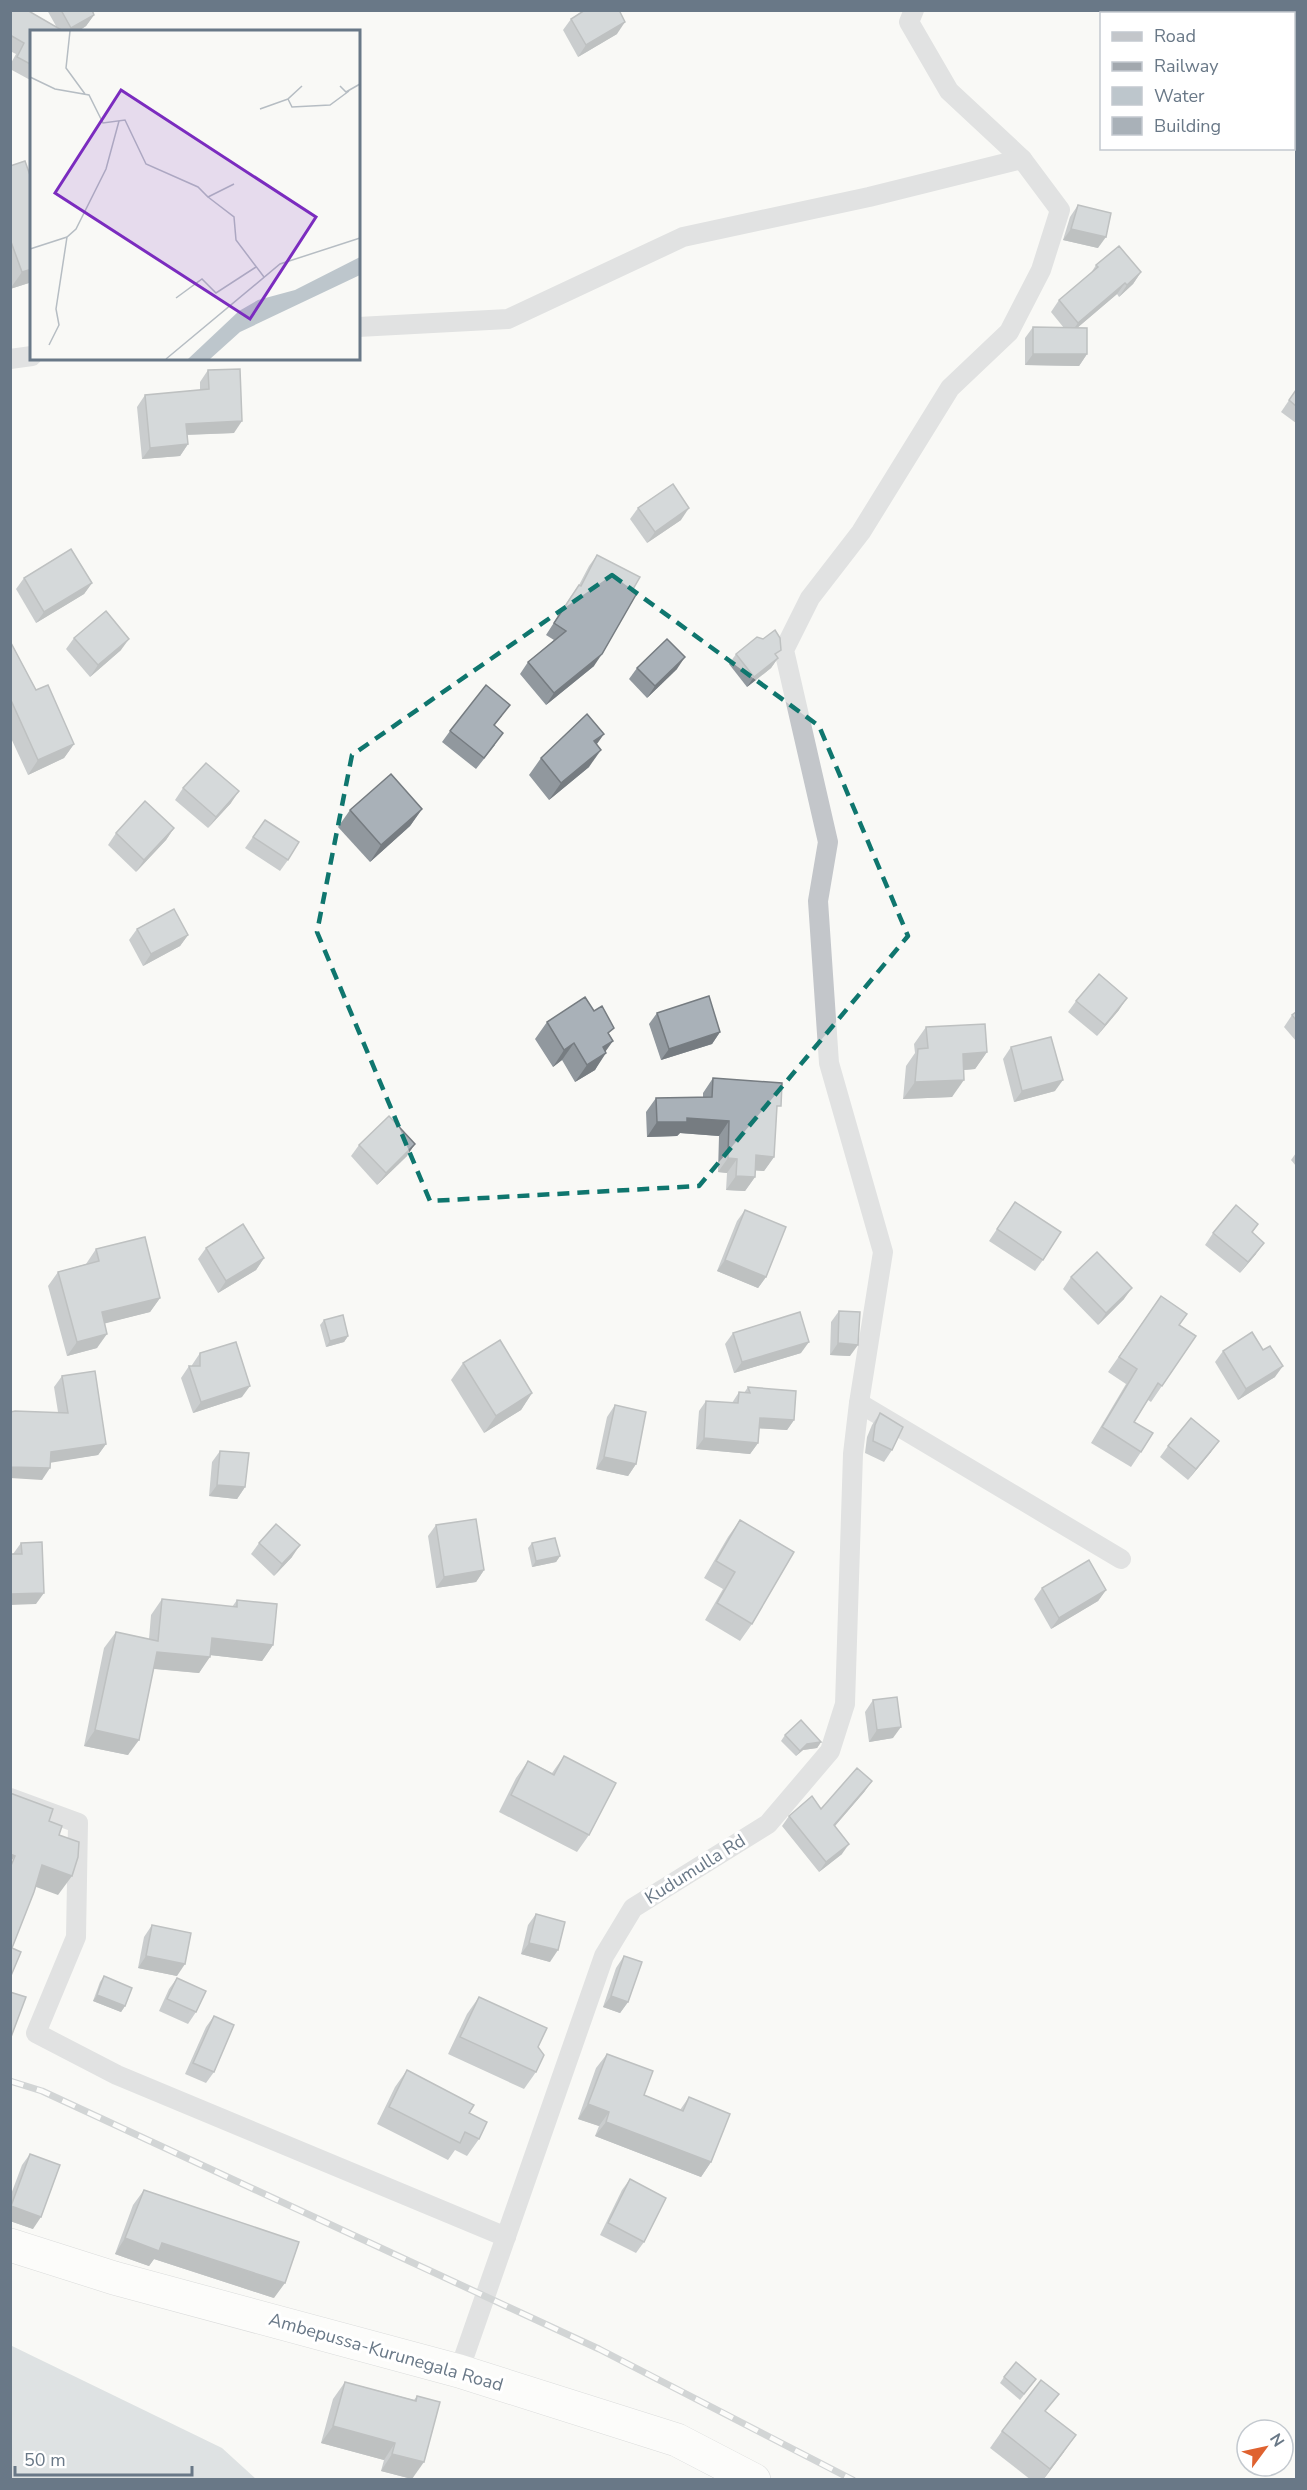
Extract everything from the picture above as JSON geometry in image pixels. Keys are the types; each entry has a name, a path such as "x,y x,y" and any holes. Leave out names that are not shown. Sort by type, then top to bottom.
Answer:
{"highway":[{"name":"Ambepussa-Kurunegala Road","path":"10,2245 114,2278 459,2371 677,2440 754,2480"}],"street":[{"path":"914,10 909,22 949,91 1022,159"},
{"path":"360,327 508,319 683,237 869,197 1022,159"},
{"name":"Kudumulla Rd","path":"459,2371 604,1956 633,1908 768,1824 830,1751 845,1704 853,1454 883,1252 829,1063 818,901 828,842 784,650 810,598 861,532 950,388 1009,332 1041,270 1060,210 1022,159"},
{"path":"10,359 30,356"},
{"path":"859,1403 1122,1559"},
{"path":"10,1798 78,1823 76,1937 36,2033 117,2076 506,2237"}],"highlighted area":[{"path":"612,575 819,726 908,936 699,1186 430,1201 317,932 352,755"}],"water":[{"path":"10,2345 222,2448 256,2479 11,2479"}],"building":[{"path":"10,10 27,10 62,30 30,30 30,64 17,57 24,43 10,35"},
{"path":"61,10 92,10 94,15 71,28"},
{"path":"585,10 619,10 625,22 586,45 571,19"},
{"path":"25,161 30,175 30,270 22,272 10,239 10,166"},
{"path":"1078,205 1111,213 1106,237 1071,229"},
{"path":"1119,246 1141,272 1078,323 1059,300"},
{"path":"1033,327 1087,328 1087,354 1033,354"},
{"path":"240,369 242,421 186,424 188,444 150,448 145,395 209,389 208,370"},
{"path":"1296,390 1296,406 1289,400"},
{"path":"673,484 689,508 655,532 638,508"},
{"path":"71,549 92,583 44,612 24,578"},
{"path":"597,555 640,577 632,591 637,593 602,654 554,693 528,662 566,631 554,623 579,585 581,586"},
{"path":"106,611 129,639 98,665 74,638"},
{"path":"775,630 780,638 781,650 775,654 778,658 754,677 736,654 757,637 763,639"},
{"path":"667,639 685,657 655,686 637,668"},
{"path":"10,641 36,690 48,685 74,744 38,760 10,698"},
{"path":"486,685 510,705 494,725 503,733 484,758 450,731"},
{"path":"587,714 604,734 594,741 601,750 561,783 541,758"},
{"path":"206,763 239,791 216,817 183,788"},
{"path":"391,774 422,809 381,845 350,810"},
{"path":"145,801 174,828 144,860 116,833"},
{"path":"265,820 299,842 288,860 253,837"},
{"path":"174,909 188,935 151,954 137,929"},
{"path":"1099,974 1127,998 1105,1025 1076,1001"},
{"path":"709,996 720,1032 669,1049 657,1013"},
{"path":"585,997 594,1011 602,1006 614,1028 608,1033 613,1041 603,1047 606,1053 587,1065 574,1043 564,1050 547,1022"},
{"path":"985,1024 987,1052 963,1054 964,1080 915,1082 918,1049 928,1048 926,1027"},
{"path":"1051,1037 1063,1080 1022,1091 1011,1047"},
{"path":"713,1078 782,1083 781,1106 777,1106 774,1157 756,1155 755,1177 736,1176 737,1159 728,1158 729,1121 687,1118 687,1122 657,1122 656,1098 712,1097"},
{"path":"389,1116 415,1144 386,1173 359,1145"},
{"path":"1015,1202 1061,1232 1043,1260 997,1229"},
{"path":"1236,1205 1258,1224 1252,1232 1264,1243 1248,1262 1213,1233"},
{"path":"745,1210 786,1227 766,1277 725,1260"},
{"path":"243,1224 264,1258 226,1281 206,1248"},
{"path":"145,1237 160,1298 102,1312 107,1334 77,1342 58,1272 99,1261 96,1249"},
{"path":"1097,1252 1132,1288 1106,1313 1071,1277"},
{"path":"1161,1296 1187,1314 1179,1325 1196,1336 1162,1386 1158,1383 1134,1422 1153,1433 1141,1452 1102,1427 1137,1369 1119,1357"},
{"path":"839,1311 860,1312 858,1345 838,1343"},
{"path":"800,1312 809,1342 742,1362 733,1333"},
{"path":"343,1315 348,1336 330,1341 324,1320"},
{"path":"1252,1332 1263,1350 1270,1346 1283,1366 1246,1389 1223,1351"},
{"path":"500,1340 532,1393 496,1416 463,1363"},
{"path":"236,1342 250,1386 201,1402 189,1366 200,1366 200,1353"},
{"path":"95,1371 106,1444 51,1452 50,1468 10,1467 10,1412 68,1413 62,1376"},
{"path":"748,1387 796,1391 794,1420 760,1418 758,1443 704,1438 706,1401 738,1403 739,1392 750,1393"},
{"path":"615,1405 646,1412 636,1464 604,1457"},
{"path":"880,1413 903,1427 892,1450 873,1441 875,1425"},
{"path":"1191,1418 1219,1441 1196,1469 1168,1446"},
{"path":"220,1451 249,1453 245,1487 217,1485"},
{"path":"476,1519 484,1570 444,1577 436,1525"},
{"path":"740,1520 794,1552 752,1624 717,1603 735,1572 716,1561"},
{"path":"276,1524 300,1545 282,1564 259,1543"},
{"path":"555,1538 560,1556 536,1561 532,1543"},
{"path":"42,1542 44,1593 10,1594 10,1554 22,1554 21,1543"},
{"path":"1089,1560 1106,1590 1059,1618 1042,1588"},
{"path":"162,1599 237,1607 237,1600 277,1604 273,1645 212,1638 210,1657 157,1652 139,1740 95,1730 116,1632 158,1641"},
{"path":"897,1697 901,1727 877,1730 873,1700"},
{"path":"801,1720 821,1742 807,1744 800,1751 785,1735"},
{"path":"564,1756 616,1783 589,1835 511,1795 528,1761 554,1775"},
{"path":"857,1768 872,1781 834,1825 849,1844 826,1862 789,1816 812,1796 821,1809"},
{"path":"10,1793 53,1809 49,1821 62,1826 59,1835 79,1842 78,1857 72,1876 42,1865 12,1948 21,1952 10,1978 10,1868 15,1856 10,1854"},
{"path":"536,1914 565,1922 558,1950 529,1943"},
{"path":"152,1925 191,1933 185,1964 146,1956"},
{"path":"624,1956 642,1962 628,2002 611,1996"},
{"path":"104,1976 132,1988 125,2006 97,1995"},
{"path":"177,1978 206,1991 196,2012 167,1999"},
{"path":"10,1992 26,1997 11,2037 10,2037"},
{"path":"479,1997 547,2028 538,2047 544,2055 536,2072 460,2037"},
{"path":"214,2016 234,2025 214,2072 193,2063"},
{"path":"607,2054 653,2071 644,2095 683,2111 689,2097 730,2114 711,2162 606,2122 609,2112 588,2104"},
{"path":"407,2070 474,2105 469,2113 487,2122 479,2139 465,2132 460,2143 389,2107"},
{"path":"30,2154 60,2165 41,2217 11,2206"},
{"path":"630,2179 666,2198 644,2242 608,2223"},
{"path":"144,2190 299,2242 285,2283 162,2243 159,2251 125,2238"},
{"path":"1016,2362 1036,2379 1024,2394 1004,2377"},
{"path":"1041,2380 1059,2394 1045,2411 1076,2435 1050,2469 1002,2431"},
{"path":"345,2382 416,2401 417,2396 440,2402 424,2462 392,2454 395,2443 333,2426"}],"railway":[{"path":"10,2081 42,2091 599,2349 853,2480"}]}
